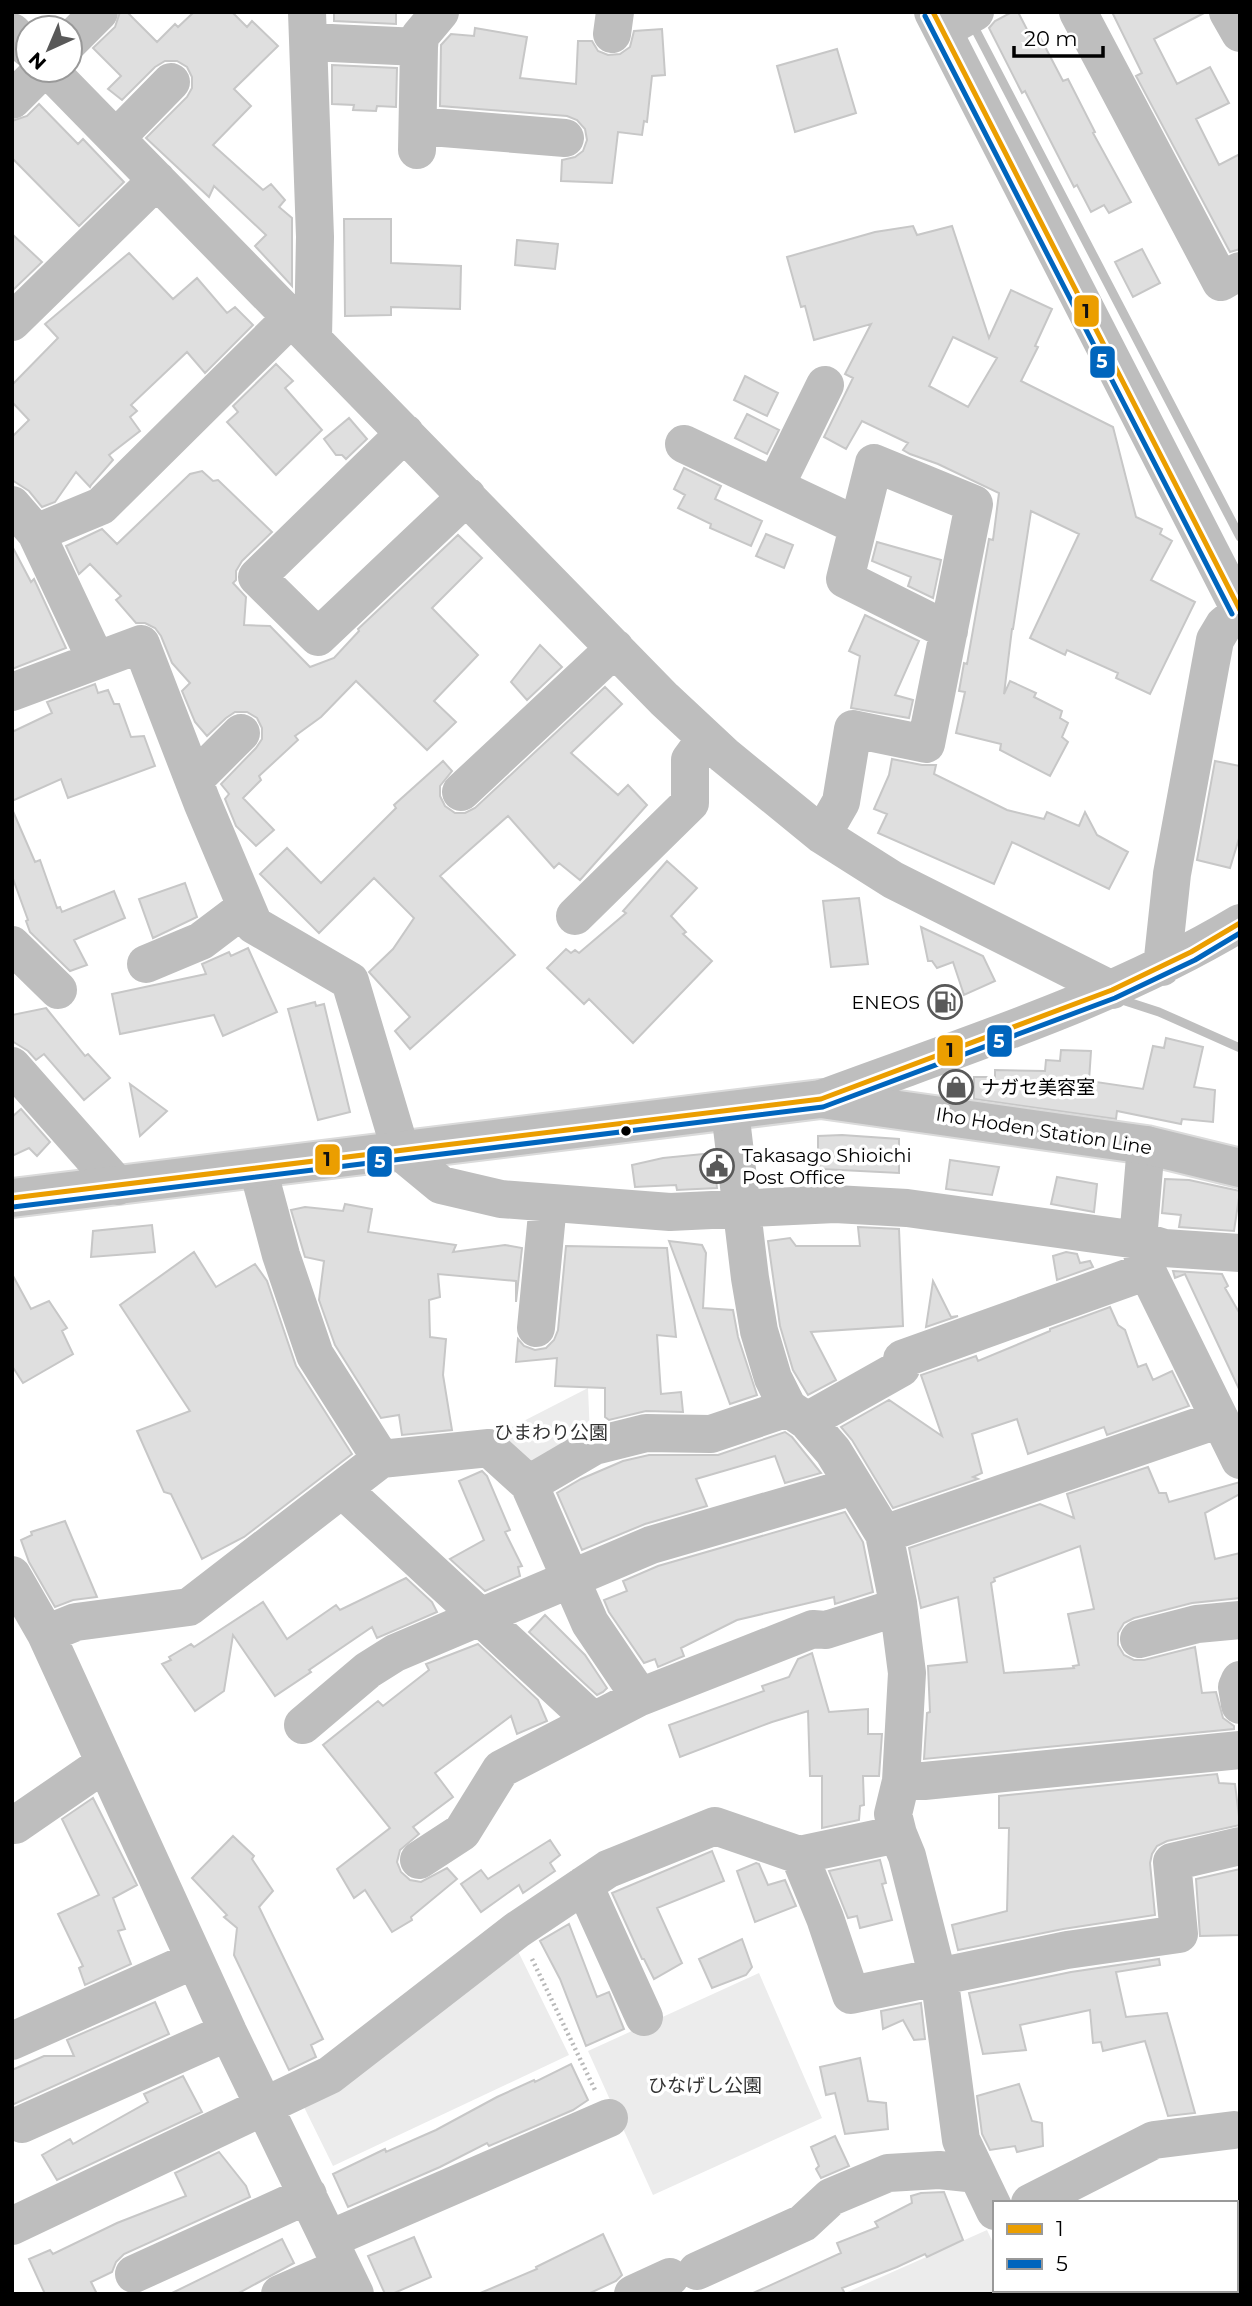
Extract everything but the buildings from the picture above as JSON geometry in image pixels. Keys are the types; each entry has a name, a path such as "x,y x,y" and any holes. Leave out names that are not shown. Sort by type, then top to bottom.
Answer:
{"street":[{"path":"84,27 99,12"},
{"path":"440,12 420,36 417,139 545,146"},
{"path":"1077,12 1221,282 1240,271"},
{"path":"1228,12 1240,33"},
{"path":"950,18 1240,611 1224,625 1215,640 1172,874 1162,967"},
{"path":"96,660 24,519 101,506 303,328 315,237 308,27 419,47"},
{"path":"116,138 170,82"},
{"path":"12,100 28,84"},
{"path":"63,84 467,496 606,657 822,835 892,880 1112,990"},
{"path":"12,322 158,180"},
{"path":"775,487 825,385"},
{"path":"405,433 257,577 318,638 467,496"},
{"path":"684,444 859,526"},
{"path":"822,835 841,802 853,729 926,744 949,631 974,504 874,463 845,579 949,631"},
{"path":"12,692 141,644 202,802 254,925 350,981 401,1152 442,1185 501,1199 670,1212 835,1204 907,1208 1143,1256"},
{"path":"465,776 606,657"},
{"path":"195,779 241,733"},
{"path":"575,916 690,803 690,760 706,738"},
{"path":"146,964 201,940 246,906"},
{"path":"821,1099 1112,990 1162,967 1240,923"},
{"path":"12,945 58,990"},
{"path":"12,1066 118,1186"},
{"name":"Iho Hoden Station Line","path":"12,1198 821,1099 1146,1145 1240,1168"},
{"path":"730,1111 750,1278 759,1331 774,1378 798,1415 833,1451 884,1534 907,1673 901,1781 894,1814 939,1979 961,2140 993,2207"},
{"path":"1146,1145 1143,1256 1240,1460"},
{"path":"258,1169 281,1255 315,1355 381,1459"},
{"path":"536,1328 548,1204"},
{"path":"529,1484 594,1446 646,1433 711,1434 798,1415 901,1368 902,1359 1164,1248 1240,1253"},
{"path":"884,1534 1220,1419"},
{"path":"46,1634 76,1622 189,1607 381,1459 489,1448 529,1484 590,1623 640,1697"},
{"path":"303,1725 344,1711 368,1670 395,1653 417,1628 480,1617 651,1545 854,1486"},
{"path":"342,1489 593,1721"},
{"path":"12,1575 46,1634 194,1960 342,2267"},
{"path":"419,1860 469,1841 502,1769 640,1697 789,1628 826,1630 898,1607"},
{"path":"1139,1639 1197,1623 1240,1620"},
{"path":"1240,1680 1237,1687 1240,1705"},
{"path":"901,1781 1240,1750"},
{"path":"15,1825 105,1763"},
{"path":"12,2226 266,2108 339,2069 517,1930 608,1869 715,1826 799,1855 898,1834"},
{"path":"799,1855 825,1918 851,1996 883,1987 939,1979 1067,1950 1179,1934 1172,1862 1240,1846"},
{"path":"583,1885 644,2017"},
{"path":"12,2040 194,1960"},
{"path":"22,2124 83,2113 228,2032"},
{"path":"280,2294 342,2267 609,2118"},
{"path":"1034,2201 1154,2140 1234,2130"},
{"path":"633,2294 684,2274 738,2269 803,2223 831,2197 888,2172 939,2170 977,2174"},
{"path":"134,2274 308,2195"}],"path":[{"path":"517,1930 609,2118"}],"green space":[{"name":"ひまわり公園","path":"588,1388 590,1436 536,1466 498,1434"},
{"path":"514,1943 569,2055 333,2166 301,2101"},
{"name":"ひなげし公園","path":"759,1973 822,2118 653,2195 588,2051"},
{"path":"987,2230 993,2243 993,2292 1016,2294 843,2294"}],"waterway":[{"path":"972,23 1240,537"},
{"path":"1119,999 1159,1012 1240,1048"}],"transit line":[{"name":"1","path":"933,12 1240,610"},
{"name":"5","path":"925,16 1232,614"},
{"name":"1","path":"12,1198 821,1099 1112,990 1191,952 1240,923"},
{"name":"5","path":"13,1207 823,1107 1115,998 1195,960 1240,933"}],"place":[{"name":"ENEOS","path":"945,1002"},
{"name":"ナガセ美容室","path":"956,1087"},
{"name":"Takasago Shioichi Post Office","path":"717,1166"}]}
